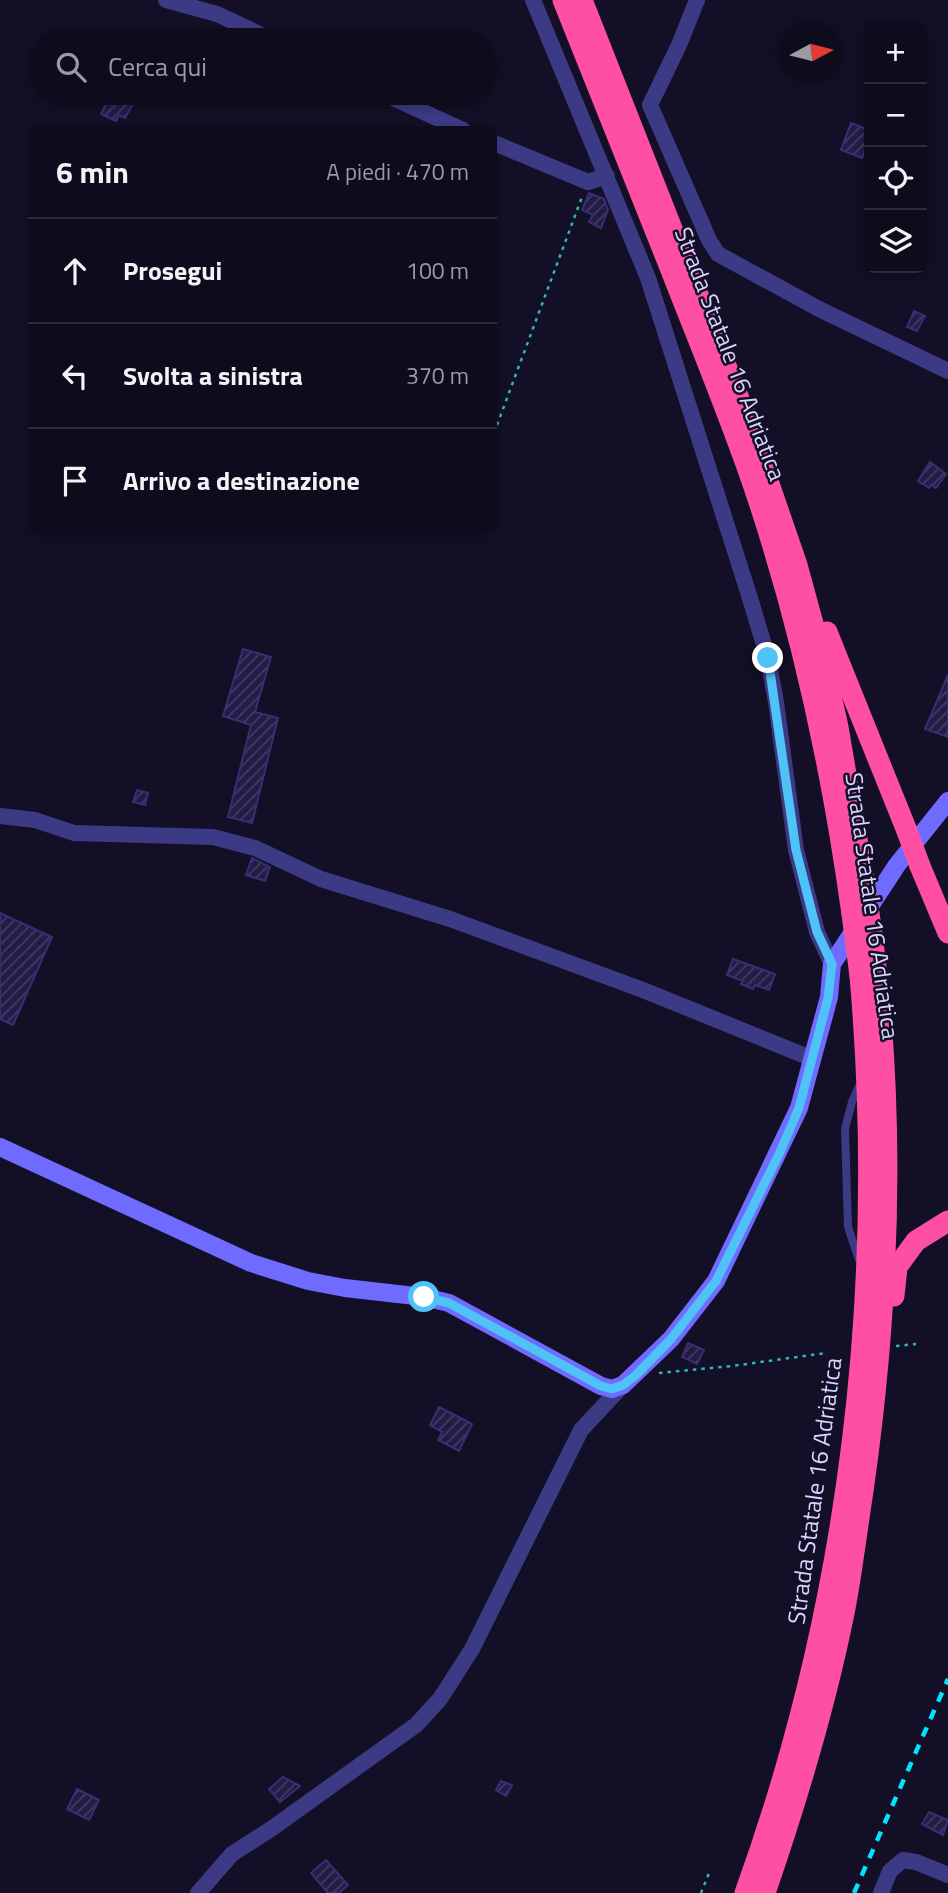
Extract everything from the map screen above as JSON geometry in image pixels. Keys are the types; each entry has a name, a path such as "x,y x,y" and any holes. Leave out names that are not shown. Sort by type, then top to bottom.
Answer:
{"highway":[{"name":"Strada Statale 16 Adriatica","path":"563,0 721,396 765,521 799,637 824,743 860,976 866,1070 869,1204 862,1358 851,1459 819,1639 763,1844 745,1893"},
{"name":"Strada Statale 16 Adriatica","path":"582,0 746,414 813,621 836,715 852,802 878,988 885,1101 885,1220 876,1378 868,1457 844,1618 804,1773 765,1893"},
{"path":"788,538 916,830 920,866 948,933"},
{"path":"855,1542 879,1464 897,1267 916,1241 948,1221"}],"street":[{"path":"166,0 217,14 247,28"},
{"path":"533,0 607,176 656,303 768,658 796,850 817,932 832,964"},
{"path":"697,0 679,46 650,105 709,240 718,254 819,309 948,371"},
{"path":"408,105 454,126"},
{"path":"497,144 588,182 607,176"},
{"path":"198,1893 232,1854 416,1725 440,1699 472,1649 581,1430 671,1339 716,1281 799,1108 828,998 832,964 897,865 916,830 948,801"},
{"path":"0,816 35,820 74,833 213,837 256,848 321,879 450,919 643,990 813,1059"},
{"path":"0,1147 251,1263 308,1281 345,1289 424,1297 449,1303 601,1386 612,1389 629,1381"},
{"path":"881,1893 890,1871 903,1860 916,1862 948,1875"}],"path":[{"path":"497,425 588,182"},
{"path":"893,1346 916,1344"},
{"path":"629,1381 826,1353"},
{"path":"701,1893 709,1873"}],"building":[{"path":"106,105 132,105 125,118 119,115 116,121 101,114"},
{"path":"851,123 864,128 862,158 841,150"},
{"path":"589,193 604,199 608,210 601,228 589,222 593,215 582,210"},
{"path":"914,311 925,316 917,331 907,327"},
{"path":"930,462 946,474 936,488 931,485 929,488 918,481"},
{"path":"243,649 271,657 255,712 278,718 252,823 228,817 251,725 223,716"},
{"path":"948,675 948,737 925,729"},
{"path":"137,790 148,793 145,805 133,802"},
{"path":"252,858 270,867 265,881 246,875"},
{"path":"0,913 52,937 13,1025 0,1019"},
{"path":"733,959 775,974 769,990 755,985 753,989 741,984 743,981 727,975"},
{"path":"688,1343 704,1350 697,1364 682,1357"},
{"path":"439,1407 472,1424 459,1451 438,1440 442,1432 430,1425"},
{"path":"283,1777 300,1786 280,1802 269,1789"},
{"path":"501,1781 512,1785 506,1796 496,1790"},
{"path":"77,1789 99,1800 89,1820 67,1809"},
{"path":"929,1812 948,1820 943,1835 922,1824"},
{"path":"326,1860 348,1885 339,1893 328,1893 311,1873"}],"railway":[{"path":"854,1893 948,1679"}],"route":[{"path":"424,1297 449,1303 601,1386 612,1389 635,1376 671,1339 716,1281 799,1108 828,998 832,964 817,932 796,850 768,658"}]}
